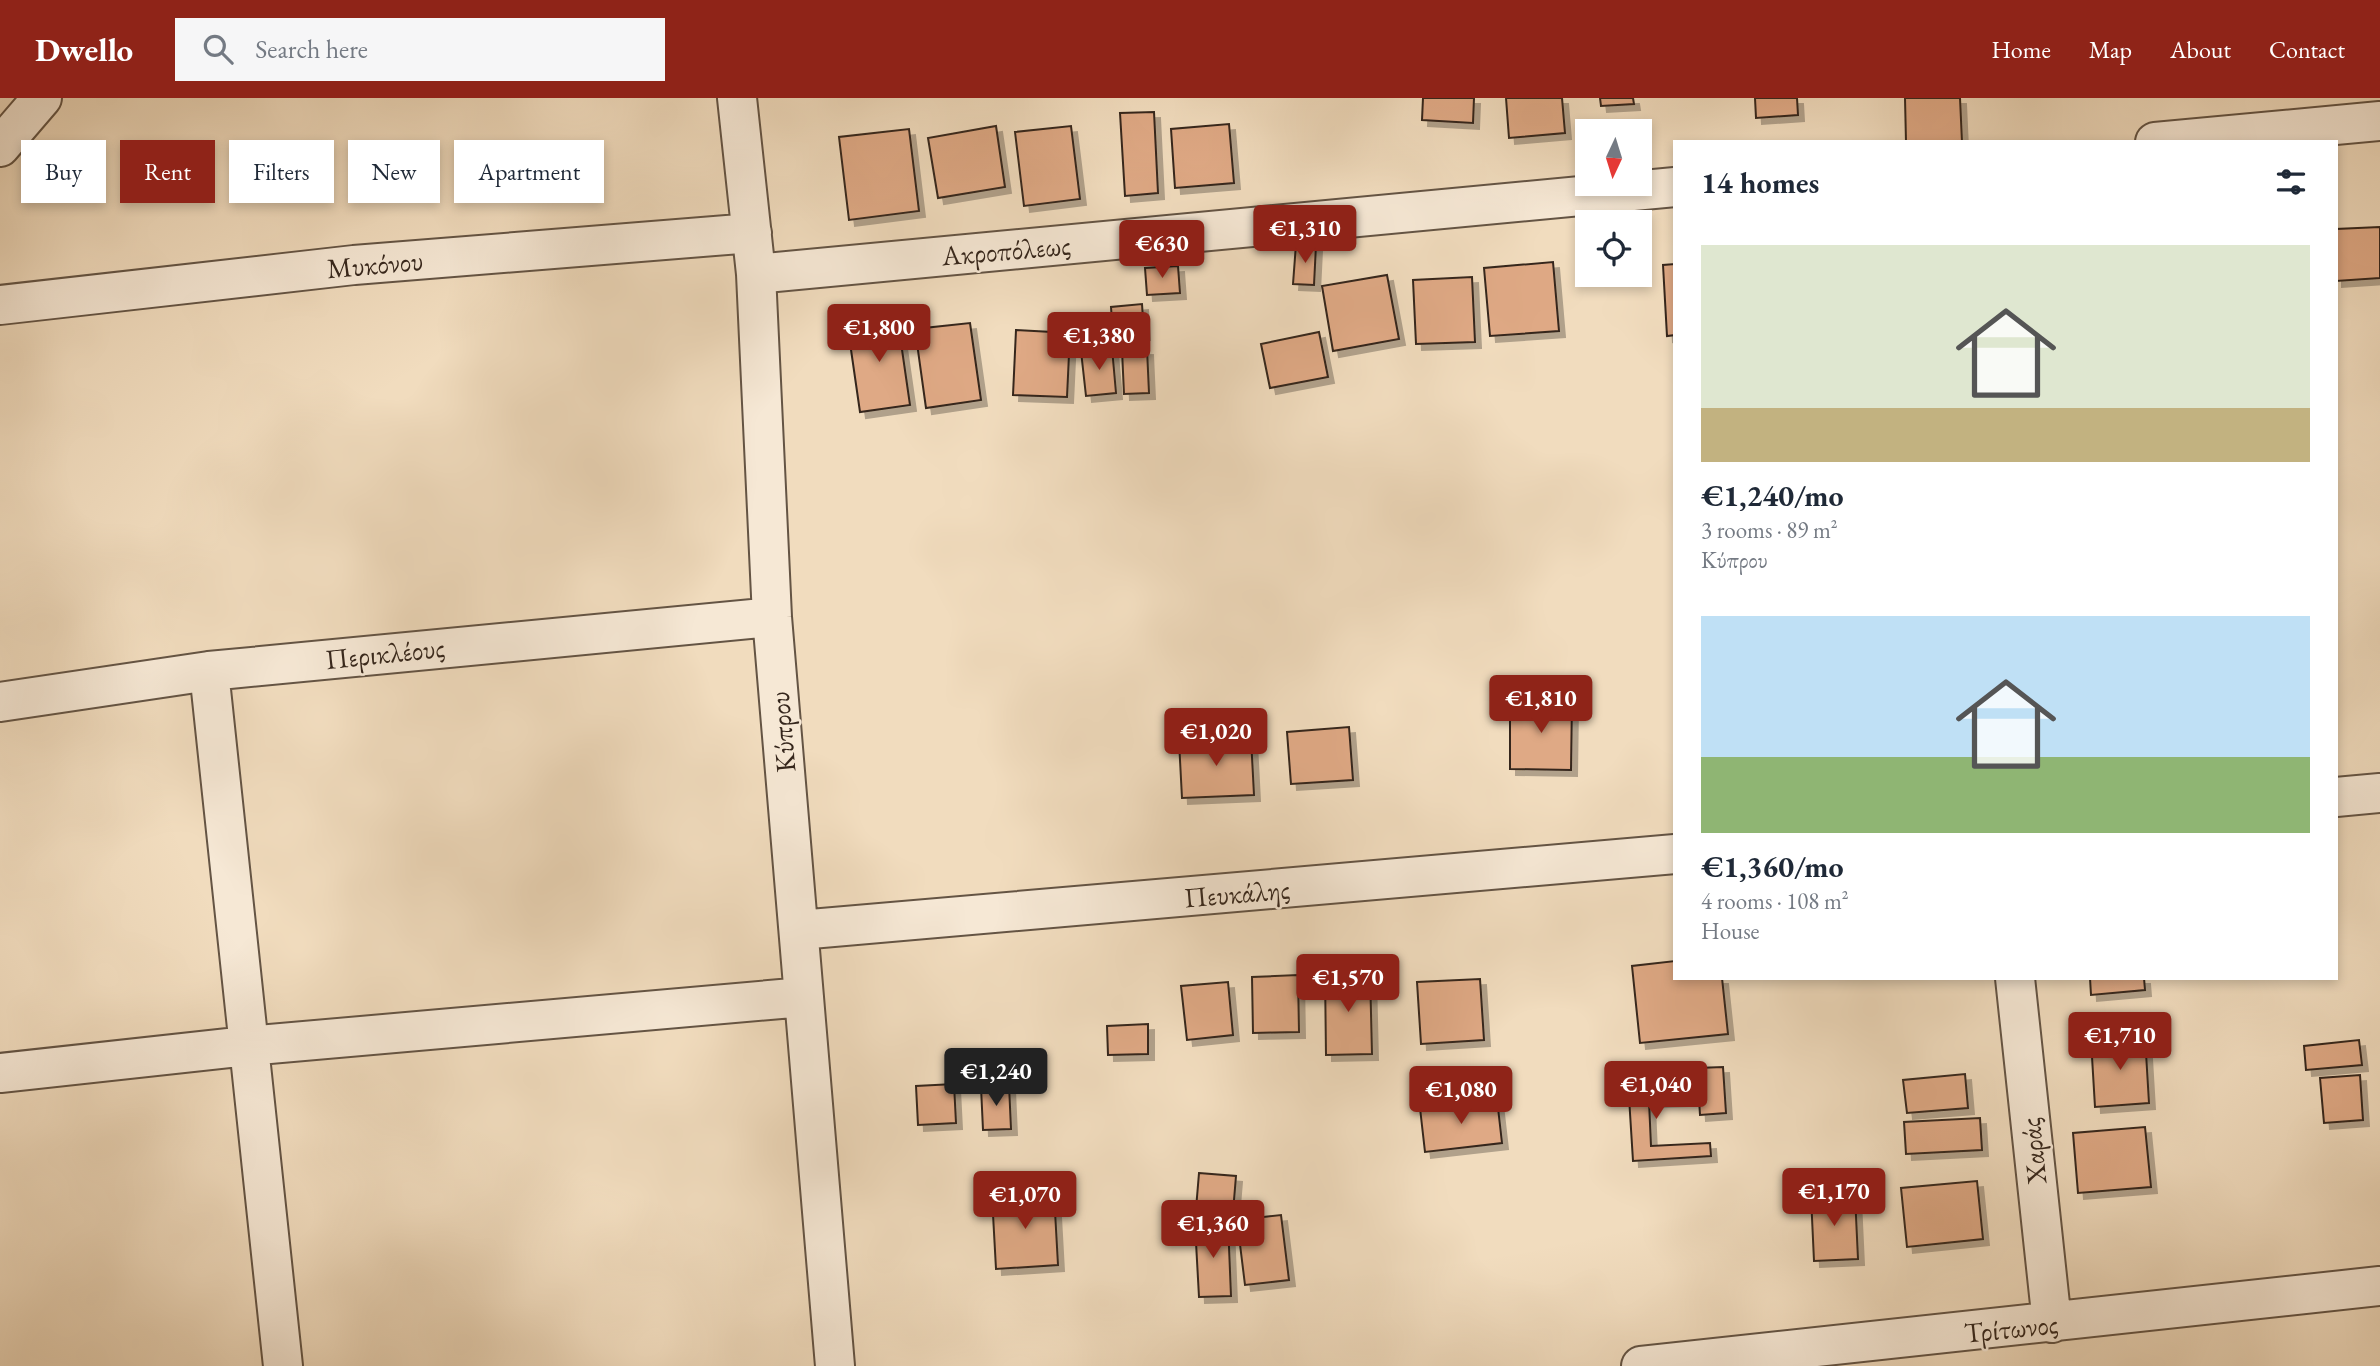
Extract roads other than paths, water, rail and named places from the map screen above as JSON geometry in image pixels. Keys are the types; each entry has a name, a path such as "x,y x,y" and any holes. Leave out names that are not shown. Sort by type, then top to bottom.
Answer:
{"street":[{"path":"0,147 42,98"},
{"name":"Κύπρου","path":"737,98 756,274 772,617 835,1366"},
{"path":"2176,140 2380,121"},
{"name":"Ακροπόλεως","path":"756,274 1673,187"},
{"name":"Μυκόνου","path":"0,305 354,265 752,233"},
{"name":"Περικλέους","path":"0,702 209,671 772,617"},
{"path":"209,671 247,1046 284,1366"},
{"path":"2338,797 2380,793"},
{"name":"Πευκάλης","path":"799,930 1673,854"},
{"name":"Χαράς","path":"2015,980 2052,1323"},
{"path":"0,1073 247,1046 804,998"},
{"name":"Τρίτωνος","path":"1641,1366 2380,1286"}]}
